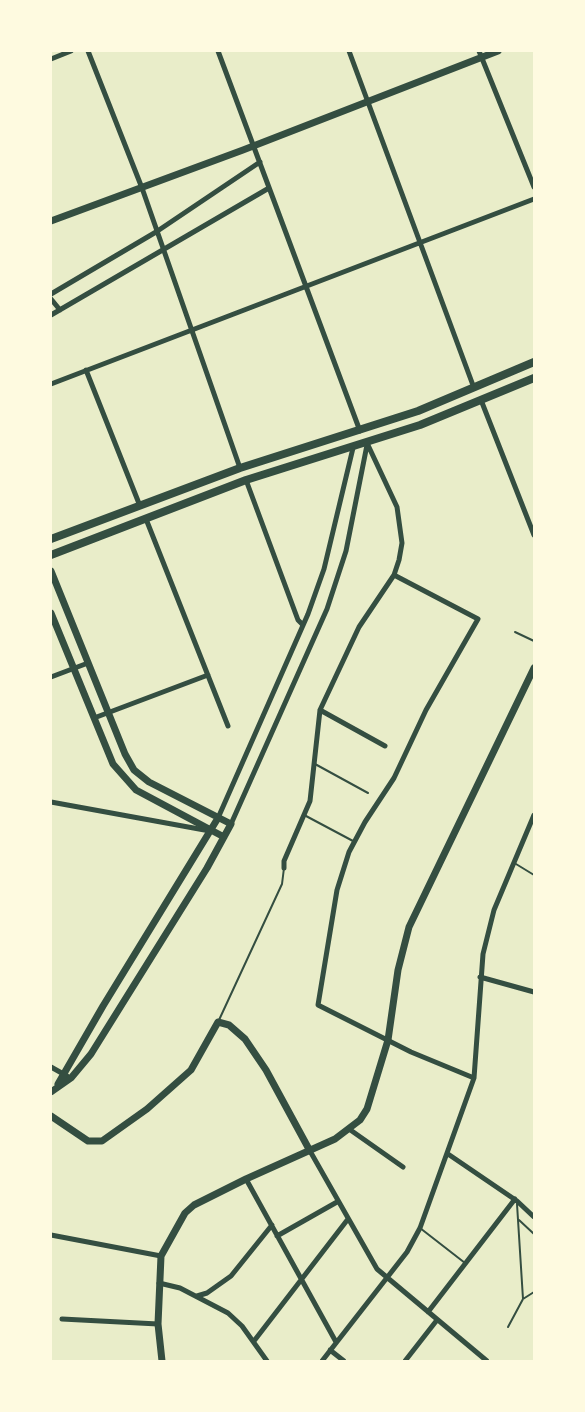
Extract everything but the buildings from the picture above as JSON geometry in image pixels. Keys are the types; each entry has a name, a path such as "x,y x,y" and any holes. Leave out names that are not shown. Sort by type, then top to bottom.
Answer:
{"main road":[{"path":"51,539 240,468 418,411 534,362"},
{"path":"51,555 246,480 367,443 534,378"}],"street":[{"path":"51,59 71,51"},
{"path":"88,51 142,188 240,468"},
{"path":"218,51 360,431"},
{"path":"349,51 474,387"},
{"path":"51,221 254,146 480,54 498,51"},
{"path":"480,54 534,187"},
{"path":"51,294 156,232 260,162"},
{"path":"51,315 269,188"},
{"path":"51,384 534,199"},
{"path":"51,299 60,309"},
{"path":"86,370 140,506"},
{"path":"481,400 534,535"},
{"path":"284,868 284,861 306,816 315,764 320,710 359,627 394,575 402,543 397,507 367,443"},
{"path":"58,1084 71,1078 91,1054 231,824 330,600 349,536 367,443"},
{"path":"51,1092 212,831 303,625 324,569 353,448"},
{"path":"246,480 298,620 303,625"},
{"path":"146,519 228,726"},
{"path":"51,571 125,754 134,770 148,782 231,824"},
{"path":"394,575 478,619 425,713 394,778 354,841 337,890 318,999 322,1009 474,1078"},
{"path":"51,613 112,764 136,790 224,837"},
{"path":"51,677 88,663"},
{"path":"162,1361 158,1324 161,1256 185,1213 194,1205 246,1179 335,1139 349,1129 367,1109 388,1040 398,970 415,913 534,668"},
{"path":"94,718 208,675"},
{"path":"320,710 385,746"},
{"path":"112,764 125,754"},
{"path":"51,802 212,831"},
{"path":"322,1361 407,1252 420,1228 474,1078 480,977 494,910 534,815"},
{"path":"480,977 534,992"},
{"path":"51,1116 88,1141 102,1141 147,1109 191,1070 218,1022 229,1025 245,1039 266,1070 377,1269 482,1360"},
{"path":"51,1067 71,1078"},
{"path":"349,1129 404,1167"},
{"path":"448,1154 516,1200 534,1217"},
{"path":"246,1179 336,1342"},
{"path":"428,1312 516,1200"},
{"path":"277,1236 338,1202"},
{"path":"254,1341 348,1219"},
{"path":"197,1296 207,1293 231,1276 272,1225"},
{"path":"51,1235 161,1256"},
{"path":"159,1283 180,1288 228,1313 254,1341 267,1361"},
{"path":"62,1318 158,1324"},
{"path":"405,1361 437,1320"},
{"path":"330,1350 344,1361"}],"lane":[{"path":"515,632 534,641"},
{"path":"315,764 368,793"},
{"path":"306,816 354,841"},
{"path":"513,862 534,875"},
{"path":"218,1022 282,884 284,868"},
{"path":"516,1200 523,1299"},
{"path":"517,1218 534,1234"},
{"path":"420,1228 466,1264"},
{"path":"508,1327 523,1299 534,1292"}]}
